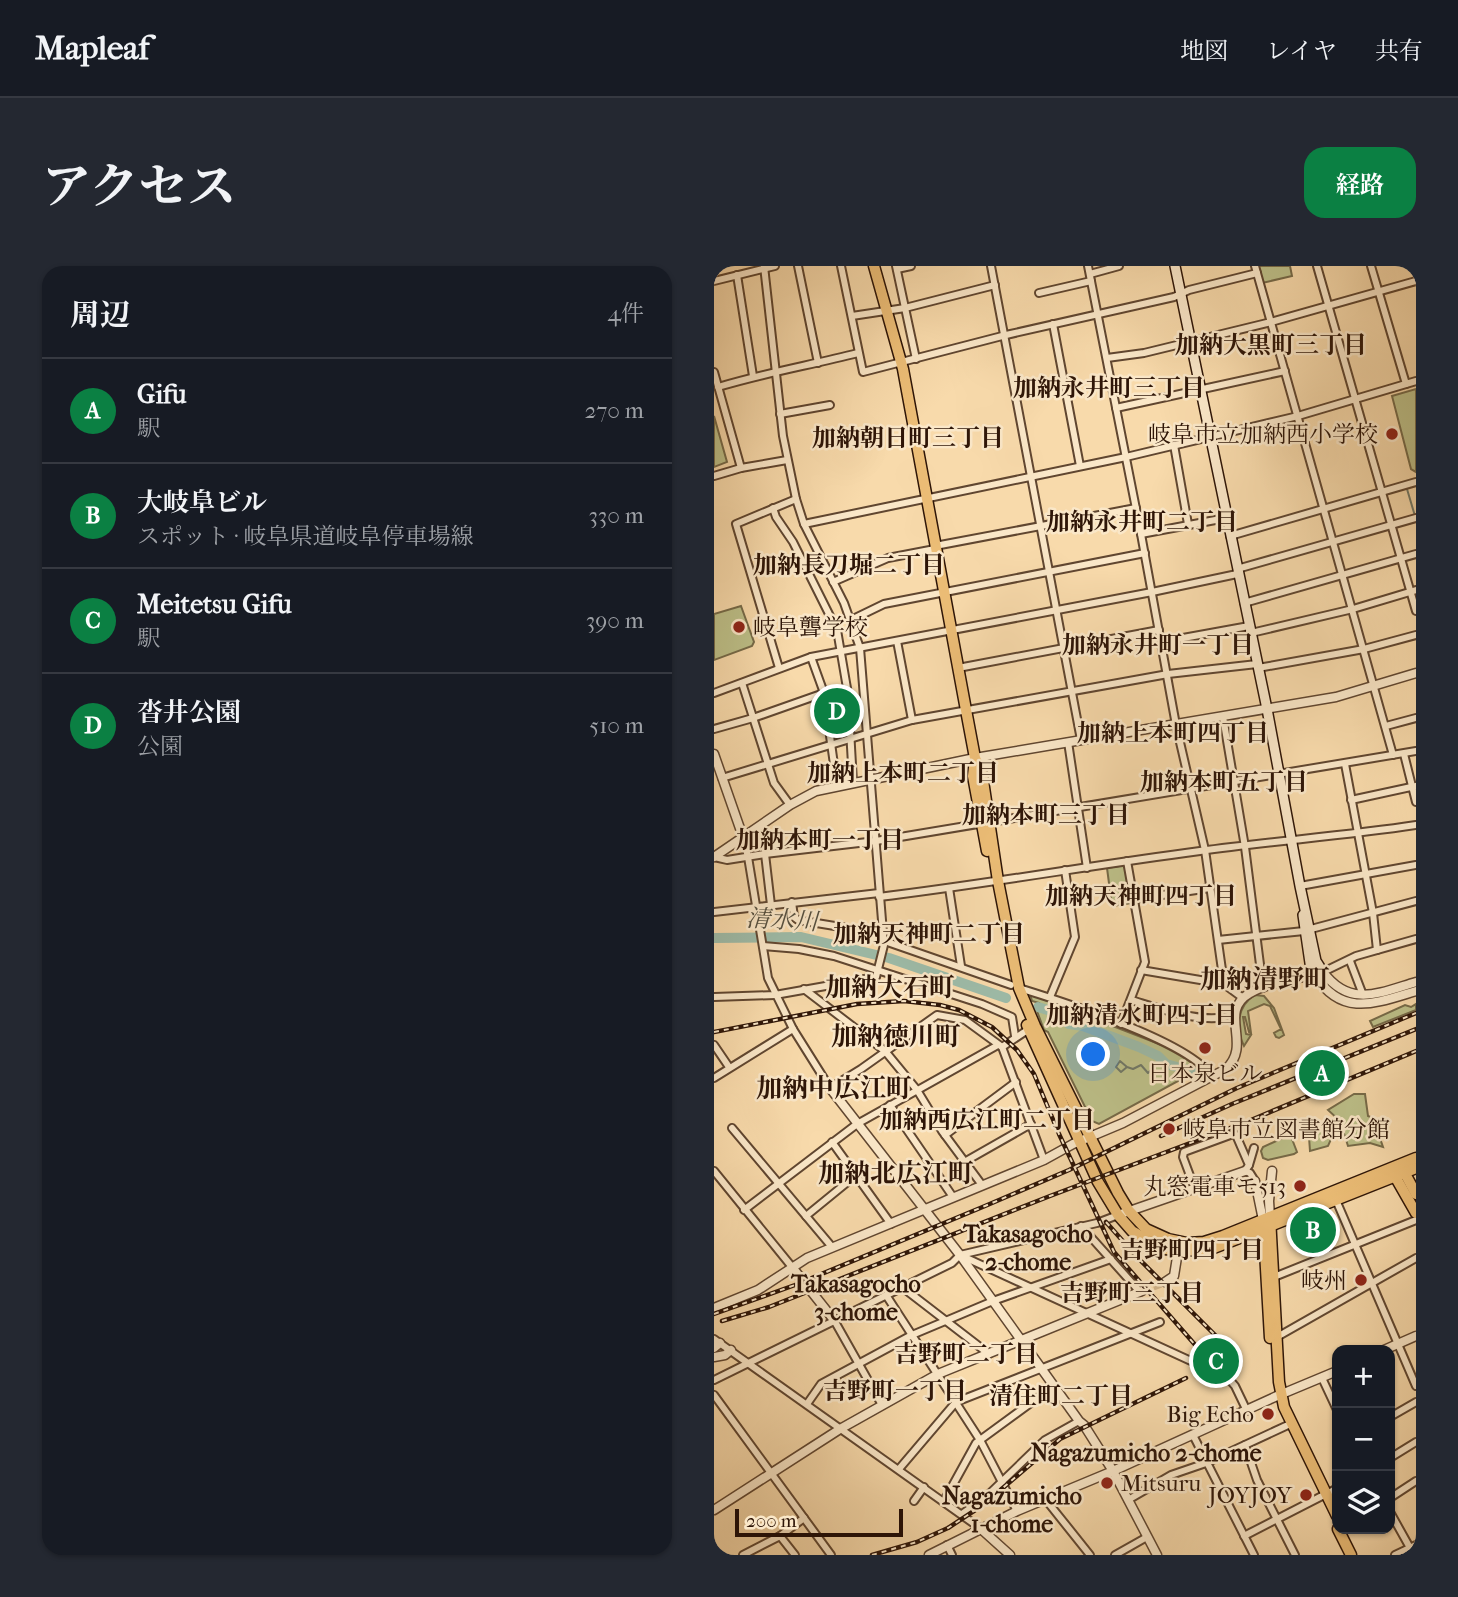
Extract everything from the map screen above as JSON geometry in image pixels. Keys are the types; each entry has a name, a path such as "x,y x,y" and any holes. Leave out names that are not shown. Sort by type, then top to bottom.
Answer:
{"main road":[{"path":"874,266 901,363 975,758 973,776 986,824 1015,986 1029,1029 1102,1190 1132,1231 1149,1243 1163,1249 1206,1251 1397,1170 1416,1168"},
{"path":"1175,266 1280,775 1300,886 1310,963 1319,973"},
{"path":"1015,986 1118,1193 1129,1211 1146,1229 1168,1239 1187,1243 1204,1242 1267,1223 1335,1200 1416,1158"},
{"path":"1397,1170 1416,1194"},
{"path":"1397,1170 1416,1213"},
{"path":"1267,1223 1274,1277 1279,1396 1332,1508"},
{"path":"1267,1223 1271,1359 1279,1396 1288,1425 1332,1512"},
{"path":"1343,1534 1353,1555"}],"street":[{"path":"714,281 775,266"},
{"path":"798,266 818,363"},
{"path":"841,266 863,372 1181,294 1256,269 1393,755"},
{"path":"911,266 897,268 916,359"},
{"path":"991,266 1081,740"},
{"path":"1088,266 1176,725 1205,850 1224,984"},
{"path":"1039,293 1091,278 1119,266"},
{"path":"1317,266 1381,492 1413,591 1416,611"},
{"path":"1371,266 1406,384"},
{"path":"714,997 775,995 876,977 883,951 860,648 851,620 804,524 796,499 780,414 764,267"},
{"path":"737,275 754,376"},
{"path":"1107,358 1144,353 1271,322 1416,281"},
{"path":"852,316 905,308 995,285"},
{"path":"1053,324 1080,467"},
{"path":"718,387 754,376 776,374 858,353"},
{"path":"1116,408 1284,371"},
{"path":"714,372 741,468"},
{"path":"804,524 1126,457 1298,416 1416,381"},
{"path":"780,414 830,405"},
{"path":"1174,444 1188,524"},
{"path":"714,476 787,460"},
{"path":"1230,536 1416,482"},
{"path":"779,668 736,524 796,499"},
{"path":"773,508 837,630 851,738 853,782"},
{"path":"833,582 888,558 1136,508"},
{"path":"1141,534 1226,518"},
{"path":"714,693 811,657 1152,592 1237,571 1416,519"},
{"path":"851,620 884,604 1145,553"},
{"path":"1244,603 1416,554"},
{"path":"1161,642 1250,630 1353,609 1413,591"},
{"path":"958,668 1159,630"},
{"path":"722,778 912,720 1168,674 1258,666 1364,649 1416,635"},
{"path":"897,641 912,720"},
{"path":"811,657 824,693 837,786"},
{"path":"714,857 816,790 975,758 1336,697 1416,673"},
{"path":"742,683 774,783 790,805"},
{"path":"714,729 824,693"},
{"path":"1223,717 1245,846 1263,988"},
{"path":"1386,726 1416,718"},
{"path":"1068,742 1087,868"},
{"path":"714,857 727,860 765,853 876,841 1416,751"},
{"path":"714,754 748,857 768,978 793,1029 856,1124 960,1255 1084,1425 1113,1471 1157,1555"},
{"path":"1404,754 1416,802"},
{"path":"1345,764 1374,913 1377,950"},
{"path":"1352,800 1414,786"},
{"path":"714,912 949,888 1205,850 1358,834 1416,825"},
{"path":"765,853 771,905"},
{"path":"1121,1024 1144,962 1127,861"},
{"path":"1300,886 1416,865"},
{"path":"1050,997 1075,937 1065,870"},
{"path":"949,888 961,966"},
{"path":"1135,899 1210,888"},
{"path":"1218,940 1307,930 1416,901"},
{"path":"792,902 794,917 798,920 847,928 1050,997 1173,1046 1206,1067 1212,1077"},
{"path":"714,1308 758,1290 792,1267 832,1247 1044,1160 1080,1141 1124,1123 1226,1069 1236,1057 1238,1043 1234,1013 1237,1005 1251,992 1319,973 1356,956 1416,939"},
{"path":"762,943 834,956 1010,1015 1014,1036"},
{"path":"1350,961 1363,995"},
{"path":"1141,970 1224,984 1243,998"},
{"path":"1319,973 1325,988 1338,998 1357,1004 1378,1003 1416,991"},
{"path":"1319,973 1344,992 1363,995 1377,994 1416,982"},
{"path":"804,989 886,1051 917,1090 945,1135 967,1161 982,1185"},
{"path":"1131,999 1172,1012 1201,1017 1228,1017 1234,1013"},
{"path":"830,1088 937,1015 965,1020 1000,1046 1044,1160"},
{"path":"714,1078 793,1029"},
{"path":"744,1210 856,1124 1029,1029"},
{"path":"714,1045 729,1067"},
{"path":"945,1135 1016,1082"},
{"path":"890,1105 953,1197"},
{"path":"967,1161 1031,1124"},
{"path":"732,1128 832,1247"},
{"path":"1195,1189 1183,1157 1185,1152 1236,1135 1247,1168 1255,1181 1267,1223"},
{"path":"832,1142 891,1224"},
{"path":"714,1380 952,1263 960,1255 1081,1226 1195,1189 1247,1168 1254,1149"},
{"path":"714,1171 834,1320 882,1405"},
{"path":"1267,1223 1272,1171"},
{"path":"806,1216 855,1176"},
{"path":"714,1186 721,1181"},
{"path":"1335,1200 1416,1386"},
{"path":"1274,1277 1416,1220"},
{"path":"714,1510 840,1429 938,1374 1141,1292 1081,1226"},
{"path":"1164,1283 1174,1276 1178,1251"},
{"path":"960,1255 1228,1377 1247,1411"},
{"path":"1276,1337 1416,1258"},
{"path":"807,1405 821,1384 912,1335 993,1301 1111,1259"},
{"path":"969,1267 978,1262"},
{"path":"902,1287 989,1354"},
{"path":"886,1294 980,1440 1017,1511"},
{"path":"899,1468 956,1402 1160,1322"},
{"path":"1397,1345 1416,1336"},
{"path":"716,1343 731,1350 899,1468 980,1528 1010,1555"},
{"path":"714,1357 725,1355 731,1350"},
{"path":"929,1555 1017,1511 1332,1373"},
{"path":"1322,1378 1336,1408"},
{"path":"944,1501 976,1443 1054,1386"},
{"path":"714,1395 831,1555"},
{"path":"1395,1414 1416,1402"},
{"path":"962,1514 985,1498 1045,1440 1079,1421"},
{"path":"1128,1500 1171,1475 1206,1463 1288,1425"},
{"path":"1193,1435 1253,1555"},
{"path":"1395,1455 1416,1442"},
{"path":"1245,1445 1257,1480 1294,1555"},
{"path":"1395,1495 1416,1482"},
{"path":"914,1501 924,1487"},
{"path":"1244,1536 1332,1491"},
{"path":"1046,1500 1090,1555"},
{"path":"743,1555 780,1536 804,1518"},
{"path":"1395,1520 1413,1546 1414,1555"},
{"path":"780,1536 794,1555"},
{"path":"1115,1555 1147,1537"},
{"path":"947,1545 952,1555"},
{"path":"1395,1555 1413,1546"}],"green space":[{"path":"1257,266 1290,266 1292,276 1262,283"},
{"path":"1416,389 1416,472 1411,469 1392,396"},
{"path":"714,416 727,462 714,467"},
{"path":"741,606 754,642 752,646 714,660 714,614"},
{"path":"843,691 846,727 831,729 826,695"},
{"path":"1126,865 1132,903 1112,906 1107,868"},
{"path":"1030,994 1172,1049 1196,1064 1191,1074 1099,1124 1092,1121 1048,1032 1044,1030 1037,1011 1039,1003 1032,1001"},
{"path":"1255,995 1264,996 1274,1008 1284,1035 1276,1037 1274,1033 1281,1029 1270,1006 1264,1004 1248,1011 1251,1033 1243,1017 1246,1034 1251,1035 1244,1046 1239,1032 1239,1018 1244,1005"},
{"path":"1416,1004 1416,1010 1373,1027 1370,1021 1405,1005 1411,1007"},
{"path":"1354,1094 1365,1094 1368,1116 1373,1118 1383,1147 1370,1143 1348,1146 1340,1121 1328,1110"},
{"path":"1315,1122 1326,1125 1332,1137 1328,1146 1310,1151 1309,1137"},
{"path":"1298,1131 1292,1139 1297,1152 1268,1160 1263,1158 1263,1147"}],"waterway":[{"path":"1407,489 1415,516"},
{"name":"清水川","path":"714,938 801,937 889,958 1006,998"},
{"name":"清水川","path":"1038,1007 1054,1012 1069,1024 1083,1026 1139,1047 1158,1056 1166,1064 1192,1071"},
{"path":"1127,1067 1120,1061 1116,1067 1121,1072 1127,1067 1133,1069 1141,1065 1148,1073 1151,1070"}],"tunnel":[{"path":"1142,1291 1165,1282"}],"railway":[{"path":"714,1032 857,1004 904,1001 959,1010 992,1027 1017,1050 1034,1074 1114,1252 1204,1355"},
{"path":"714,1314 795,1285 1069,1170 1237,1088 1416,1013"},
{"path":"1161,1136 1416,1029"},
{"path":"722,1321 769,1307 1251,1120 1416,1051"},
{"path":"1106,1222 1219,1339"},
{"path":"872,1555 917,1542 948,1528 983,1505 1060,1439 1186,1378"}],"place":[{"name":"岐阜市立加納西小学校","path":"1392,434"},
{"name":"岐阜聾学校","path":"739,627"},
{"name":"沓井公園","path":"837,711"},
{"name":"日本泉ビル","path":"1205,1048"},
{"name":"Gifu","path":"1322,1073"},
{"name":"岐阜市立図書館分館","path":"1169,1129"},
{"name":"丸窓電車モ513","path":"1300,1186"},
{"name":"大岐阜ビル","path":"1313,1230"},
{"name":"岐州","path":"1361,1280"},
{"name":"Meitetsu Gifu","path":"1216,1361"},
{"name":"Big Echo","path":"1268,1414"},
{"name":"Mitsuru","path":"1107,1483"},
{"name":"JOYJOY","path":"1306,1495"}],"district":[{"name":"加納大黒町三丁目","path":"1271,345"},
{"name":"加納永井町三丁目","path":"1109,388"},
{"name":"加納朝日町三丁目","path":"908,438"},
{"name":"加納永井町二丁目","path":"1142,522"},
{"name":"加納長刀堀二丁目","path":"849,565"},
{"name":"加納永井町一丁目","path":"1158,645"},
{"name":"加納上本町四丁目","path":"1173,733"},
{"name":"加納上本町二丁目","path":"903,773"},
{"name":"加納本町五丁目","path":"1224,782"},
{"name":"加納本町三丁目","path":"1046,815"},
{"name":"加納本町一丁目","path":"820,840"},
{"name":"加納天神町四丁目","path":"1141,896"},
{"name":"加納天神町二丁目","path":"929,934"},
{"name":"加納清野町","path":"1265,979"},
{"name":"加納大石町","path":"890,987"},
{"name":"加納清水町四丁目","path":"1142,1015"},
{"name":"加納徳川町","path":"896,1036"},
{"name":"加納中広江町","path":"834,1088"},
{"name":"加納西広江町二丁目","path":"987,1120"},
{"name":"加納北広江町","path":"896,1173"},
{"name":"Takasagocho 2-chome","path":"1028,1248"},
{"name":"吉野町四丁目","path":"1192,1250"},
{"name":"吉野町三丁目","path":"1132,1293"},
{"name":"Takasagocho 3-chome","path":"856,1298"},
{"name":"吉野町二丁目","path":"966,1354"},
{"name":"吉野町一丁目","path":"895,1391"},
{"name":"清住町二丁目","path":"1061,1396"},
{"name":"Nagazumicho 2-chome","path":"1146,1453"},
{"name":"Nagazumicho 1-chome","path":"1012,1510"}]}
